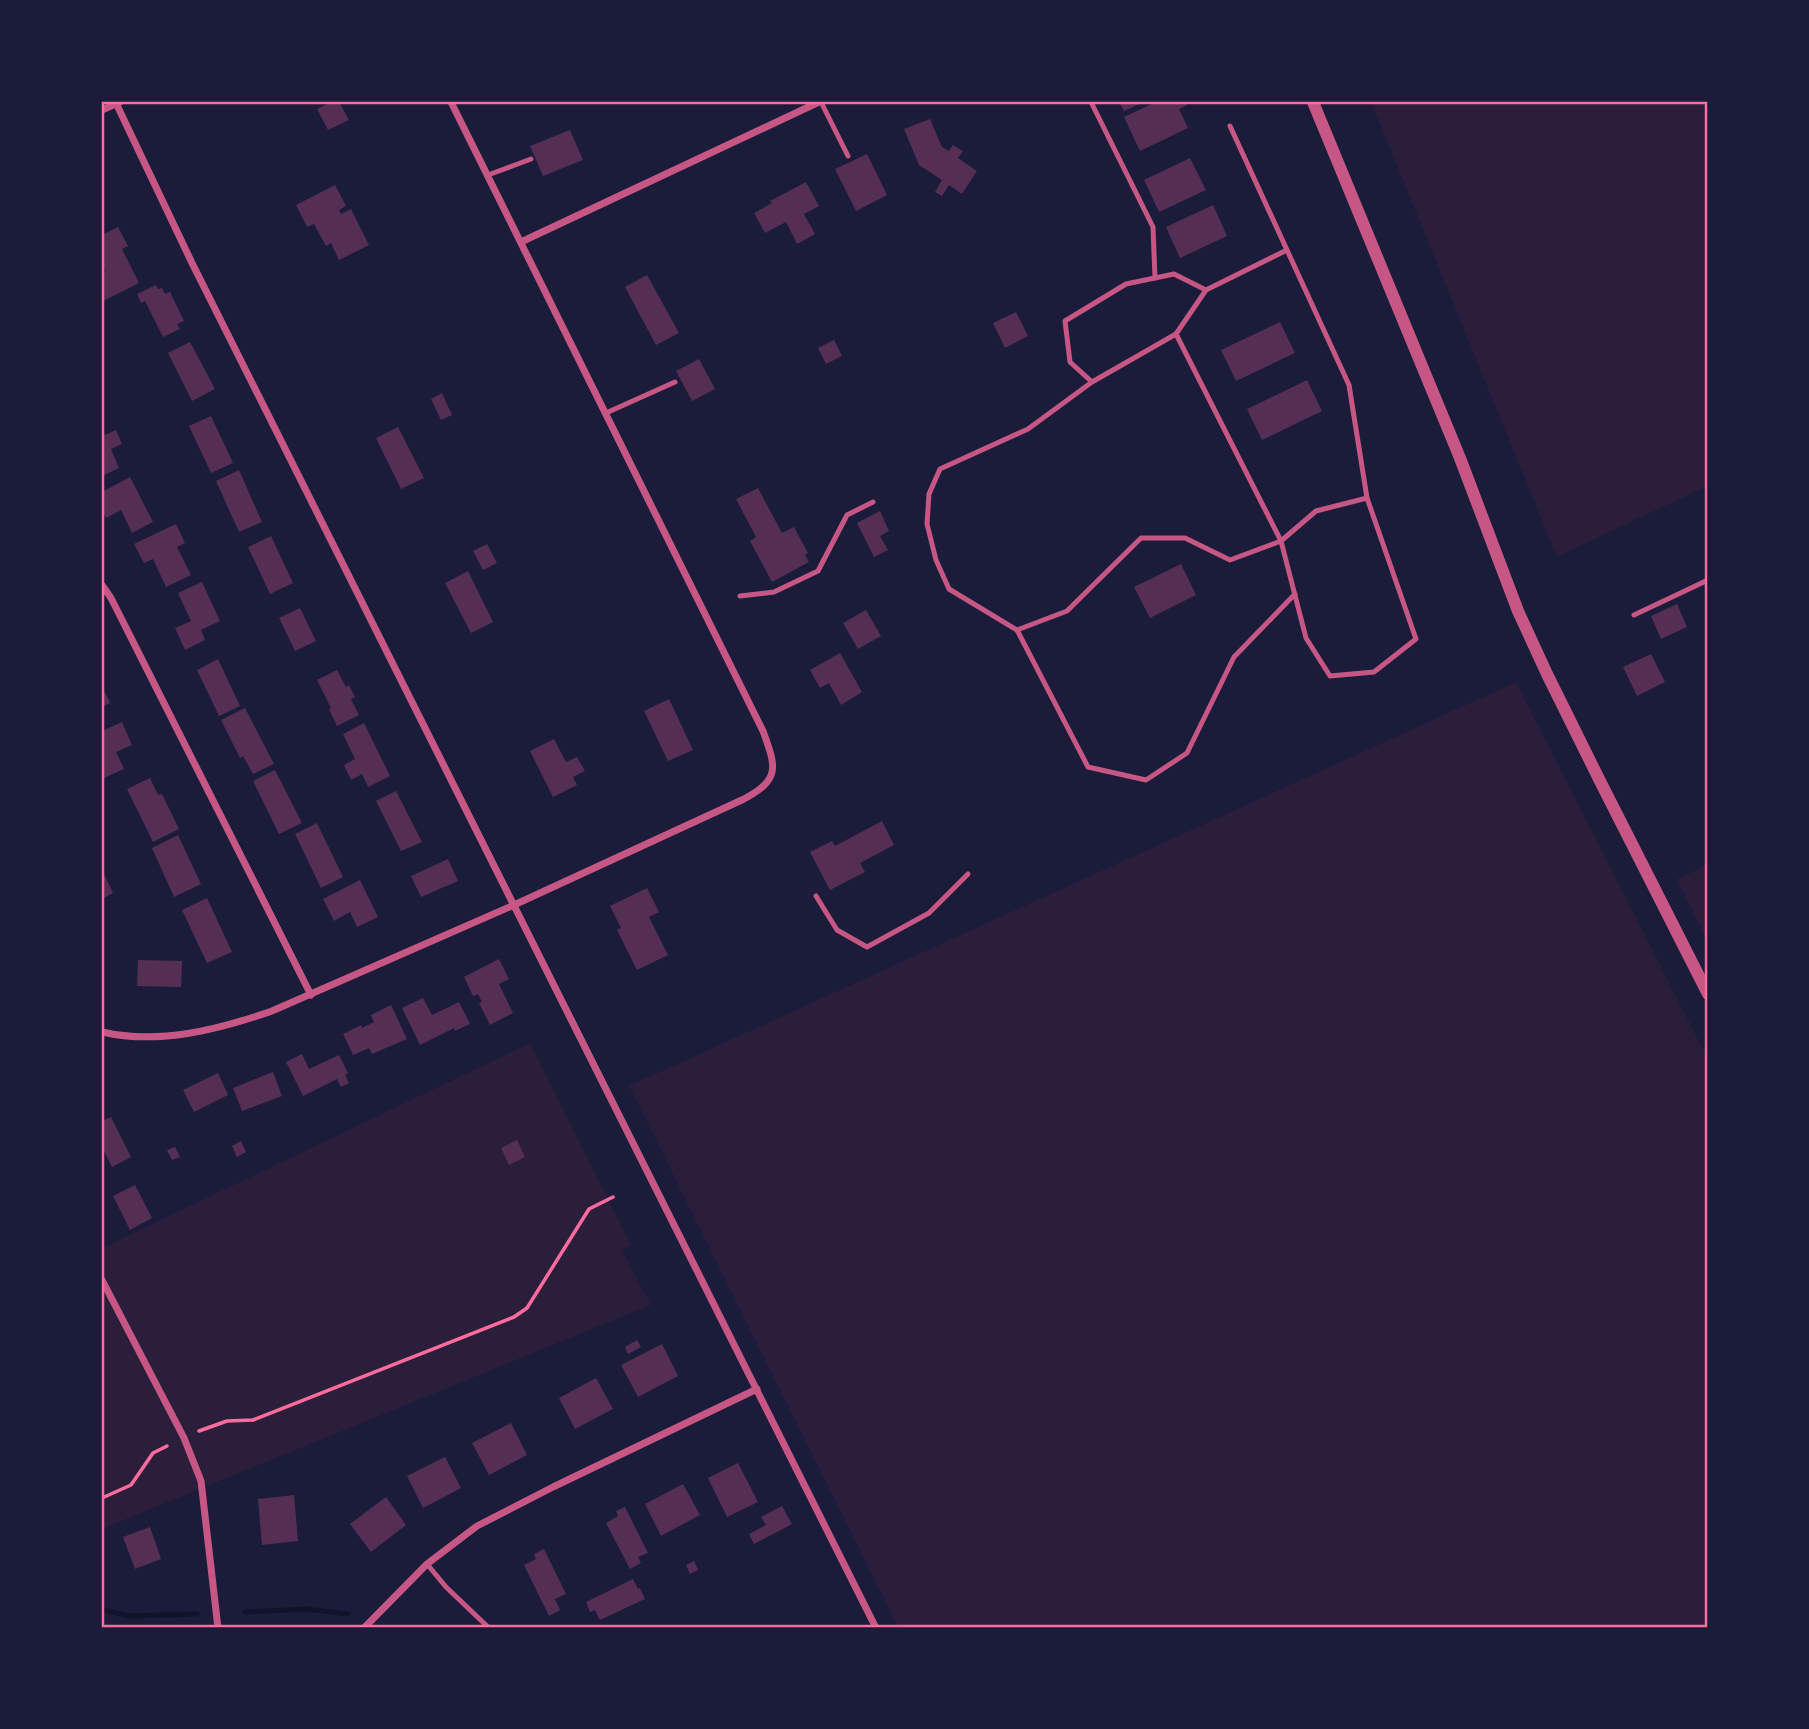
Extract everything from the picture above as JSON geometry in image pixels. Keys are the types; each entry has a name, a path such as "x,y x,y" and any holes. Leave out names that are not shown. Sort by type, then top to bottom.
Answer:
{"street":[{"path":"102,110 118,102 204,288 876,1628"},
{"path":"102,1032 143,1037 182,1035 232,1025 272,1012 744,799 763,789 774,770 763,731 451,102"},
{"path":"521,242 820,102"},
{"path":"1312,102 1460,457 1518,611 1707,994"},
{"path":"102,585 111,598 311,995"},
{"path":"102,1280 184,1438 201,1481 218,1628"},
{"path":"364,1628 426,1564 477,1526 757,1389"}],"lane":[{"path":"820,102 848,156"},
{"path":"1091,102 1153,227 1155,278"},
{"path":"1176,334 1281,541 1306,638 1330,676 1374,672 1416,639 1367,498 1349,385 1230,126"},
{"path":"488,175 531,159"},
{"path":"1287,250 1206,290 1176,334 1092,382 1028,429 940,469 929,494 927,524 936,560 949,589 1017,630 1088,767 1146,780 1186,752 1234,657 1295,594"},
{"path":"1092,382 1070,362 1065,321 1126,284 1174,274 1206,290"},
{"path":"606,413 675,382"},
{"path":"1017,630 1067,611 1141,538 1185,538 1230,560 1281,541 1316,511 1367,498"},
{"path":"740,596 774,593 818,571 846,515 873,502"},
{"path":"1634,615 1707,580"},
{"path":"816,896 837,930 867,947 929,913 968,874"},
{"path":"426,1564 489,1628"}],"path":[{"path":"199,1431 227,1421 253,1420 514,1317 527,1308 589,1209 613,1197"},
{"path":"102,1497 131,1485 153,1453 167,1446"}],"shaded area":[{"path":"1371,102 1707,102 1707,486 1557,557"},
{"path":"1516,682 1707,1057 1707,1627 898,1627 629,1086"},
{"path":"1707,865 1707,940 1677,879"},
{"path":"530,1043 631,1245 622,1250 651,1305 102,1529 102,1248"}],"building":[{"path":"331,102 339,102 349,120 328,130 317,109"},
{"path":"1119,102 1144,102 1124,111"},
{"path":"1156,102 1186,102 1187,105 1179,109 1188,128 1140,151 1124,117"},
{"path":"930,119 942,147 949,151 953,145 963,151 958,158 977,171 962,194 949,185 942,196 935,192 942,180 919,165 904,129"},
{"path":"570,130 583,160 543,176 530,146"},
{"path":"867,154 887,195 856,211 835,169"},
{"path":"1190,158 1206,190 1159,212 1144,180"},
{"path":"806,182 819,206 804,214 815,234 797,244 786,222 765,233 754,213 772,203 770,201"},
{"path":"335,185 346,206 339,210 341,214 351,209 369,245 339,260 331,243 326,246 314,224 307,227 296,205"},
{"path":"1213,205 1227,236 1180,258 1166,227"},
{"path":"118,227 128,246 122,249 139,283 103,301 102,273 105,271 102,264 102,235"},
{"path":"647,275 679,333 656,345 625,287"},
{"path":"156,285 158,289 162,288 165,294 170,292 184,321 177,324 180,329 163,337 145,301 141,303 137,294"},
{"path":"1016,312 1028,336 1005,348 993,323"},
{"path":"1280,322 1295,353 1236,381 1221,350"},
{"path":"834,340 842,356 826,364 818,348"},
{"path":"190,342 215,389 192,401 168,353"},
{"path":"699,359 715,389 692,401 676,371"},
{"path":"1307,380 1322,411 1262,440 1247,409"},
{"path":"442,393 452,415 441,420 431,399"},
{"path":"211,416 233,463 211,473 189,426"},
{"path":"398,427 424,478 401,489 376,438"},
{"path":"102,428 105,435 116,430 122,444 111,449 119,468 102,476"},
{"path":"239,470 262,522 239,532 216,481"},
{"path":"130,477 153,522 132,533 121,510 106,518 102,509 102,492"},
{"path":"758,488 782,533 794,527 808,553 805,555 809,562 772,582 750,541 756,537 736,499"},
{"path":"880,511 889,531 880,536 888,550 874,557 857,523"},
{"path":"176,524 185,543 177,547 191,575 166,587 153,559 144,563 134,544"},
{"path":"271,536 293,583 270,594 248,547"},
{"path":"487,544 497,563 483,570 473,551"},
{"path":"1181,564 1196,595 1150,618 1134,587"},
{"path":"468,571 493,622 471,633 445,583"},
{"path":"202,582 220,621 201,630 205,640 185,650 175,628 191,621 178,593"},
{"path":"1677,604 1687,627 1661,639 1651,616"},
{"path":"300,608 316,641 295,651 279,618"},
{"path":"866,610 881,636 858,649 843,623"},
{"path":"840,653 862,692 841,705 829,683 820,688 810,670"},
{"path":"1651,654 1665,682 1637,696 1623,667"},
{"path":"218,659 240,706 219,716 197,670"},
{"path":"337,670 355,697 351,699 359,715 337,726 317,680"},
{"path":"102,686 110,703 102,707"},
{"path":"669,699 693,750 668,761 644,711"},
{"path":"245,708 274,764 253,774 243,756 240,758 221,720"},
{"path":"122,722 132,745 116,752 124,769 102,779 102,731"},
{"path":"364,723 390,776 368,787 362,774 351,780 344,765 355,759 343,734"},
{"path":"554,739 566,762 577,757 585,771 573,777 577,785 553,797 530,751"},
{"path":"275,770 302,823 279,834 253,781"},
{"path":"150,778 158,795 162,794 179,829 153,842 127,789"},
{"path":"396,791 422,842 401,851 376,801"},
{"path":"882,821 894,845 860,863 865,872 830,890 810,852 832,841 835,846"},
{"path":"317,823 343,877 321,888 295,834"},
{"path":"178,835 201,884 174,897 152,848"},
{"path":"448,859 458,881 421,897 411,876"},
{"path":"102,870 113,893 102,899"},
{"path":"360,880 378,917 357,927 350,912 334,921 323,899"},
{"path":"647,888 659,912 649,917 668,955 637,970 617,930 621,928 610,906"},
{"path":"207,898 232,952 207,963 182,910"},
{"path":"499,959 509,979 499,984 513,1013 490,1025 479,1003 482,1002 478,994 473,996 464,977"},
{"path":"138,960 182,961 181,987 137,986"},
{"path":"423,998 432,1015 459,1002 470,1024 455,1031 454,1028 420,1045 402,1008"},
{"path":"391,1005 407,1039 372,1054 369,1048 353,1055 343,1034 374,1022 371,1015"},
{"path":"302,1054 309,1069 339,1055 348,1073 345,1075 349,1083 341,1087 337,1079 303,1096 286,1062"},
{"path":"273,1072 282,1096 242,1111 233,1088"},
{"path":"218,1073 228,1095 194,1112 183,1090"},
{"path":"111,1117 131,1157 112,1167 102,1147 102,1121"},
{"path":"517,1140 525,1157 509,1165 501,1148"},
{"path":"241,1141 246,1152 237,1157 232,1146"},
{"path":"175,1147 180,1157 172,1160 167,1150"},
{"path":"135,1185 152,1218 130,1230 113,1196"},
{"path":"637,1340 641,1347 628,1354 625,1347"},
{"path":"662,1344 678,1376 638,1397 621,1365"},
{"path":"596,1378 613,1409 575,1429 559,1398"},
{"path":"511,1423 527,1455 489,1475 472,1443"},
{"path":"445,1457 461,1488 423,1508 407,1476"},
{"path":"738,1463 758,1502 727,1517 708,1478"},
{"path":"683,1484 700,1515 661,1536 645,1504"},
{"path":"294,1495 298,1541 262,1545 258,1499"},
{"path":"386,1497 406,1525 371,1552 350,1524"},
{"path":"782,1506 792,1524 754,1544 749,1534 766,1525 761,1517"},
{"path":"625,1507 648,1553 638,1557 641,1563 630,1569 606,1523 618,1516 616,1511"},
{"path":"150,1527 161,1559 135,1569 123,1537"},
{"path":"544,1549 566,1594 555,1599 560,1610 549,1616 524,1565 536,1559 534,1554"},
{"path":"694,1561 698,1570 690,1574 686,1565"},
{"path":"633,1579 645,1599 600,1620 595,1610 590,1612 586,1602"}],"waterway":[{"path":"245,1612 307,1609 348,1614"},
{"path":"102,1610 132,1616 197,1614"}]}
